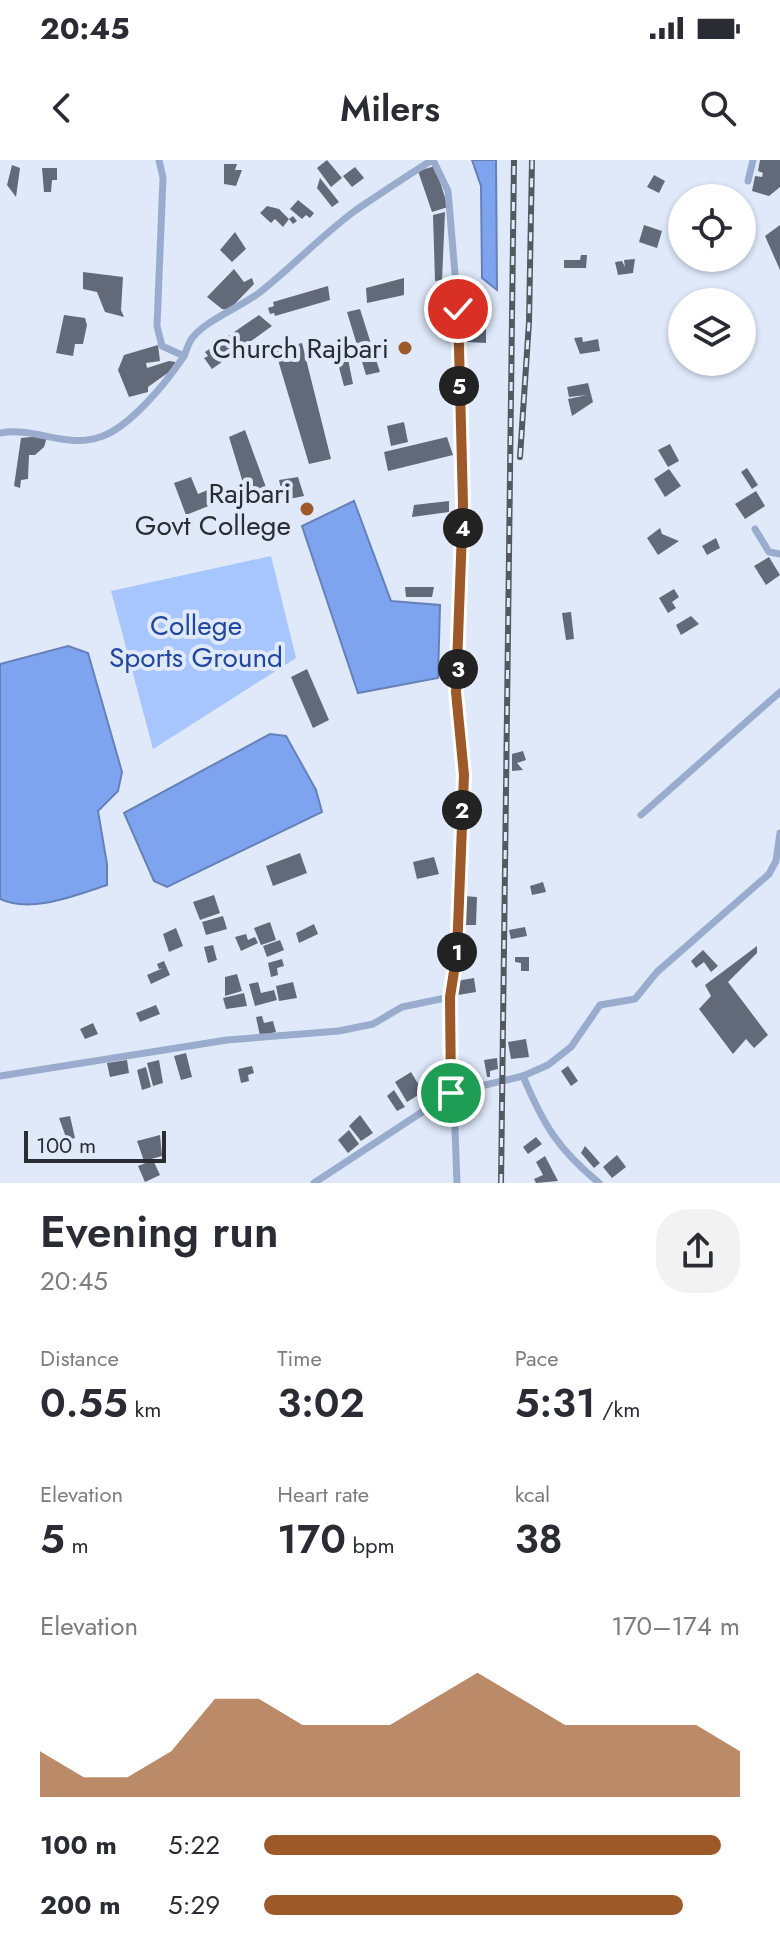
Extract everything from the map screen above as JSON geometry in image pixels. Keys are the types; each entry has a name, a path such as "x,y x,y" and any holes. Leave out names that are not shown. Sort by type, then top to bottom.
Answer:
{"street":[{"path":"159,160 163,178 157,326 162,346 184,356"},
{"path":"0,433 14,430 31,435 39,431 77,442 102,437 133,417 184,356 192,337 261,291 356,211 433,160 448,191 458,309 463,504 456,692 464,775 457,952 450,997 451,1093 457,1183"},
{"path":"748,181 753,160"},
{"path":"755,529 769,552 780,554"},
{"path":"641,815 780,692"},
{"path":"314,1183 451,1093 523,1076 548,1065 571,1047 600,1005 635,999 657,972 769,874 776,861 780,833"},
{"path":"0,1076 227,1040 339,1031 373,1024 402,1007 450,997"},
{"path":"523,1076 564,1153 599,1183"}],"green space":[{"name":"College Sports Ground","path":"271,556 296,658 153,749 111,591"}],"shaded area":[{"path":"472,160 496,160 497,290 482,278 481,186"},
{"path":"354,501 391,601 440,605 438,678 358,693 302,526"},
{"path":"68,646 88,653 122,772 118,791 98,811 107,864 107,885 39,904 12,903 0,899 0,664"},
{"path":"270,734 286,736 316,790 322,812 167,887 154,881 124,813"}],"building":[{"path":"327,160 342,178 331,187 317,168"},
{"path":"760,160 780,160 780,187 769,196 756,192 755,176 762,177 763,173 758,171"},
{"path":"224,164 237,164 235,170 242,170 236,186 224,184"},
{"path":"12,165 20,168 16,197 7,185"},
{"path":"435,166 448,207 432,212 418,171"},
{"path":"355,167 364,178 352,187 343,176"},
{"path":"42,168 57,168 57,180 52,180 51,192 44,192"},
{"path":"654,175 665,181 659,193 647,187"},
{"path":"320,178 339,202 332,207 317,188"},
{"path":"298,200 314,213 310,218 306,215 302,219 290,209"},
{"path":"267,206 279,209 289,219 283,227 275,219 271,223 260,213"},
{"path":"445,212 442,280 435,281 433,215"},
{"path":"644,225 662,231 657,248 639,242"},
{"path":"780,225 780,270 765,236"},
{"path":"235,232 246,249 232,262 220,250"},
{"path":"581,255 587,255 586,268 564,268 564,260 580,260"},
{"path":"635,259 633,273 618,275 615,262 622,261 625,267 624,260"},
{"path":"234,269 244,282 252,278 254,284 229,310 222,309 207,297"},
{"path":"83,272 123,277 121,310 124,317 105,312 97,292 83,289"},
{"path":"404,278 404,295 367,303 366,288"},
{"path":"328,286 330,300 275,316 274,313 270,314 268,308 274,306 273,302"},
{"path":"360,309 380,372 366,375 347,312"},
{"path":"64,315 85,318 87,325 83,344 75,344 73,356 56,353"},
{"path":"259,315 272,326 212,369 204,358 208,356 205,352"},
{"path":"467,325 486,326 486,343 467,342"},
{"path":"582,337 583,342 598,339 600,351 580,354 574,338"},
{"path":"302,343 331,459 309,464 275,350"},
{"path":"158,345 160,361 146,363 147,368 176,362 169,372 148,387 148,392 129,397 118,370 124,355"},
{"path":"347,354 353,384 344,386 336,356"},
{"path":"588,383 593,402 572,416 568,399 587,395 569,397 567,387"},
{"path":"404,422 408,442 391,446 387,426"},
{"path":"245,430 267,490 247,496 229,437"},
{"path":"47,437 44,447 35,455 29,455 28,479 21,480 20,488 14,486 21,438"},
{"path":"447,437 453,455 388,471 384,452"},
{"path":"670,444 679,461 668,467 658,450"},
{"path":"747,468 758,485 752,489 741,472"},
{"path":"669,469 681,486 665,497 654,479"},
{"path":"191,477 198,494 220,485 226,499 186,515 174,483"},
{"path":"298,477 304,496 284,500 279,480"},
{"path":"756,491 765,506 745,519 735,504"},
{"path":"449,501 449,512 412,517 414,505"},
{"path":"660,528 662,534 679,541 658,555 647,538"},
{"path":"716,538 720,548 707,555 702,546"},
{"path":"769,557 780,575 766,585 754,566"},
{"path":"405,587 434,587 432,597 406,597"},
{"path":"674,589 679,597 672,602 676,608 668,613 659,598"},
{"path":"571,612 574,639 566,640 562,613"},
{"path":"691,616 699,624 681,635 676,625"},
{"path":"307,669 329,720 313,728 291,677"},
{"path":"523,751 526,760 517,763 523,770 512,771 512,754"},
{"path":"300,853 307,873 273,886 266,866"},
{"path":"434,857 439,874 417,879 413,862"},
{"path":"543,882 546,892 532,895 530,886"},
{"path":"214,895 220,913 200,920 193,902"},
{"path":"464,896 477,897 476,925 463,925"},
{"path":"223,916 227,929 206,935 202,922"},
{"path":"270,922 276,940 261,945 254,928"},
{"path":"314,924 318,934 299,943 296,933"},
{"path":"525,927 527,936 511,939 509,930"},
{"path":"176,928 183,946 169,952 163,934"},
{"path":"246,934 248,940 255,937 258,943 241,951 235,937"},
{"path":"280,940 284,950 267,957 263,946"},
{"path":"213,945 217,960 208,963 204,947"},
{"path":"757,946 757,953 728,982 768,1035 754,1048 746,1039 733,1054 699,1009 711,996 705,985"},
{"path":"703,950 718,966 711,972 704,962 696,968 691,961"},
{"path":"515,957 529,957 529,971 521,971 521,963 515,962"},
{"path":"282,959 284,966 277,968 278,975 271,977 268,963"},
{"path":"164,961 170,975 151,984 147,975 163,968 159,969 157,964"},
{"path":"237,974 242,991 225,996 225,977"},
{"path":"474,978 476,992 458,995 456,981"},
{"path":"258,982 261,993 274,990 277,1000 255,1006 249,984"},
{"path":"293,982 297,998 279,1001 276,986"},
{"path":"244,993 247,1006 226,1009 223,998"},
{"path":"156,1005 160,1014 140,1022 136,1013"},
{"path":"262,1016 264,1023 273,1021 276,1032 260,1036 256,1017"},
{"path":"93,1023 98,1034 85,1039 80,1029"},
{"path":"526,1039 529,1057 511,1059 508,1042"},
{"path":"186,1053 192,1077 181,1080 174,1056"},
{"path":"497,1058 498,1069 490,1071 490,1077 487,1077 484,1060"},
{"path":"127,1060 129,1073 110,1077 107,1063"},
{"path":"159,1060 163,1083 153,1086 147,1063"},
{"path":"252,1066 254,1073 248,1075 249,1081 241,1083 238,1069"},
{"path":"568,1066 578,1081 571,1086 561,1071"},
{"path":"146,1067 151,1087 142,1090 137,1070"},
{"path":"411,1072 423,1092 407,1102 395,1082"},
{"path":"394,1090 405,1107 397,1111 387,1096"},
{"path":"360,1115 373,1133 361,1141 349,1126"},
{"path":"70,1116 75,1138 67,1140 59,1118"},
{"path":"349,1130 359,1144 348,1153 338,1140"},
{"path":"160,1135 162,1156 144,1161 137,1141"},
{"path":"536,1137 542,1144 528,1154 523,1147"},
{"path":"585,1146 600,1163 594,1168 581,1153"},
{"path":"617,1155 626,1167 612,1178 603,1167"},
{"path":"545,1156 558,1181 536,1183 534,1179 543,1175 536,1162"},
{"path":"153,1160 160,1175 145,1182 138,1166"}],"railway":[{"path":"501,1183 514,160"},
{"path":"520,457 529,322 532,160"}],"place":[{"name":"Church Rajbari","path":"405,348"},
{"name":"Rajbari Govt College","path":"307,509"}],"route":[{"path":"451,1093 450,997 457,952 464,775 456,692 463,504 458,309"}]}
